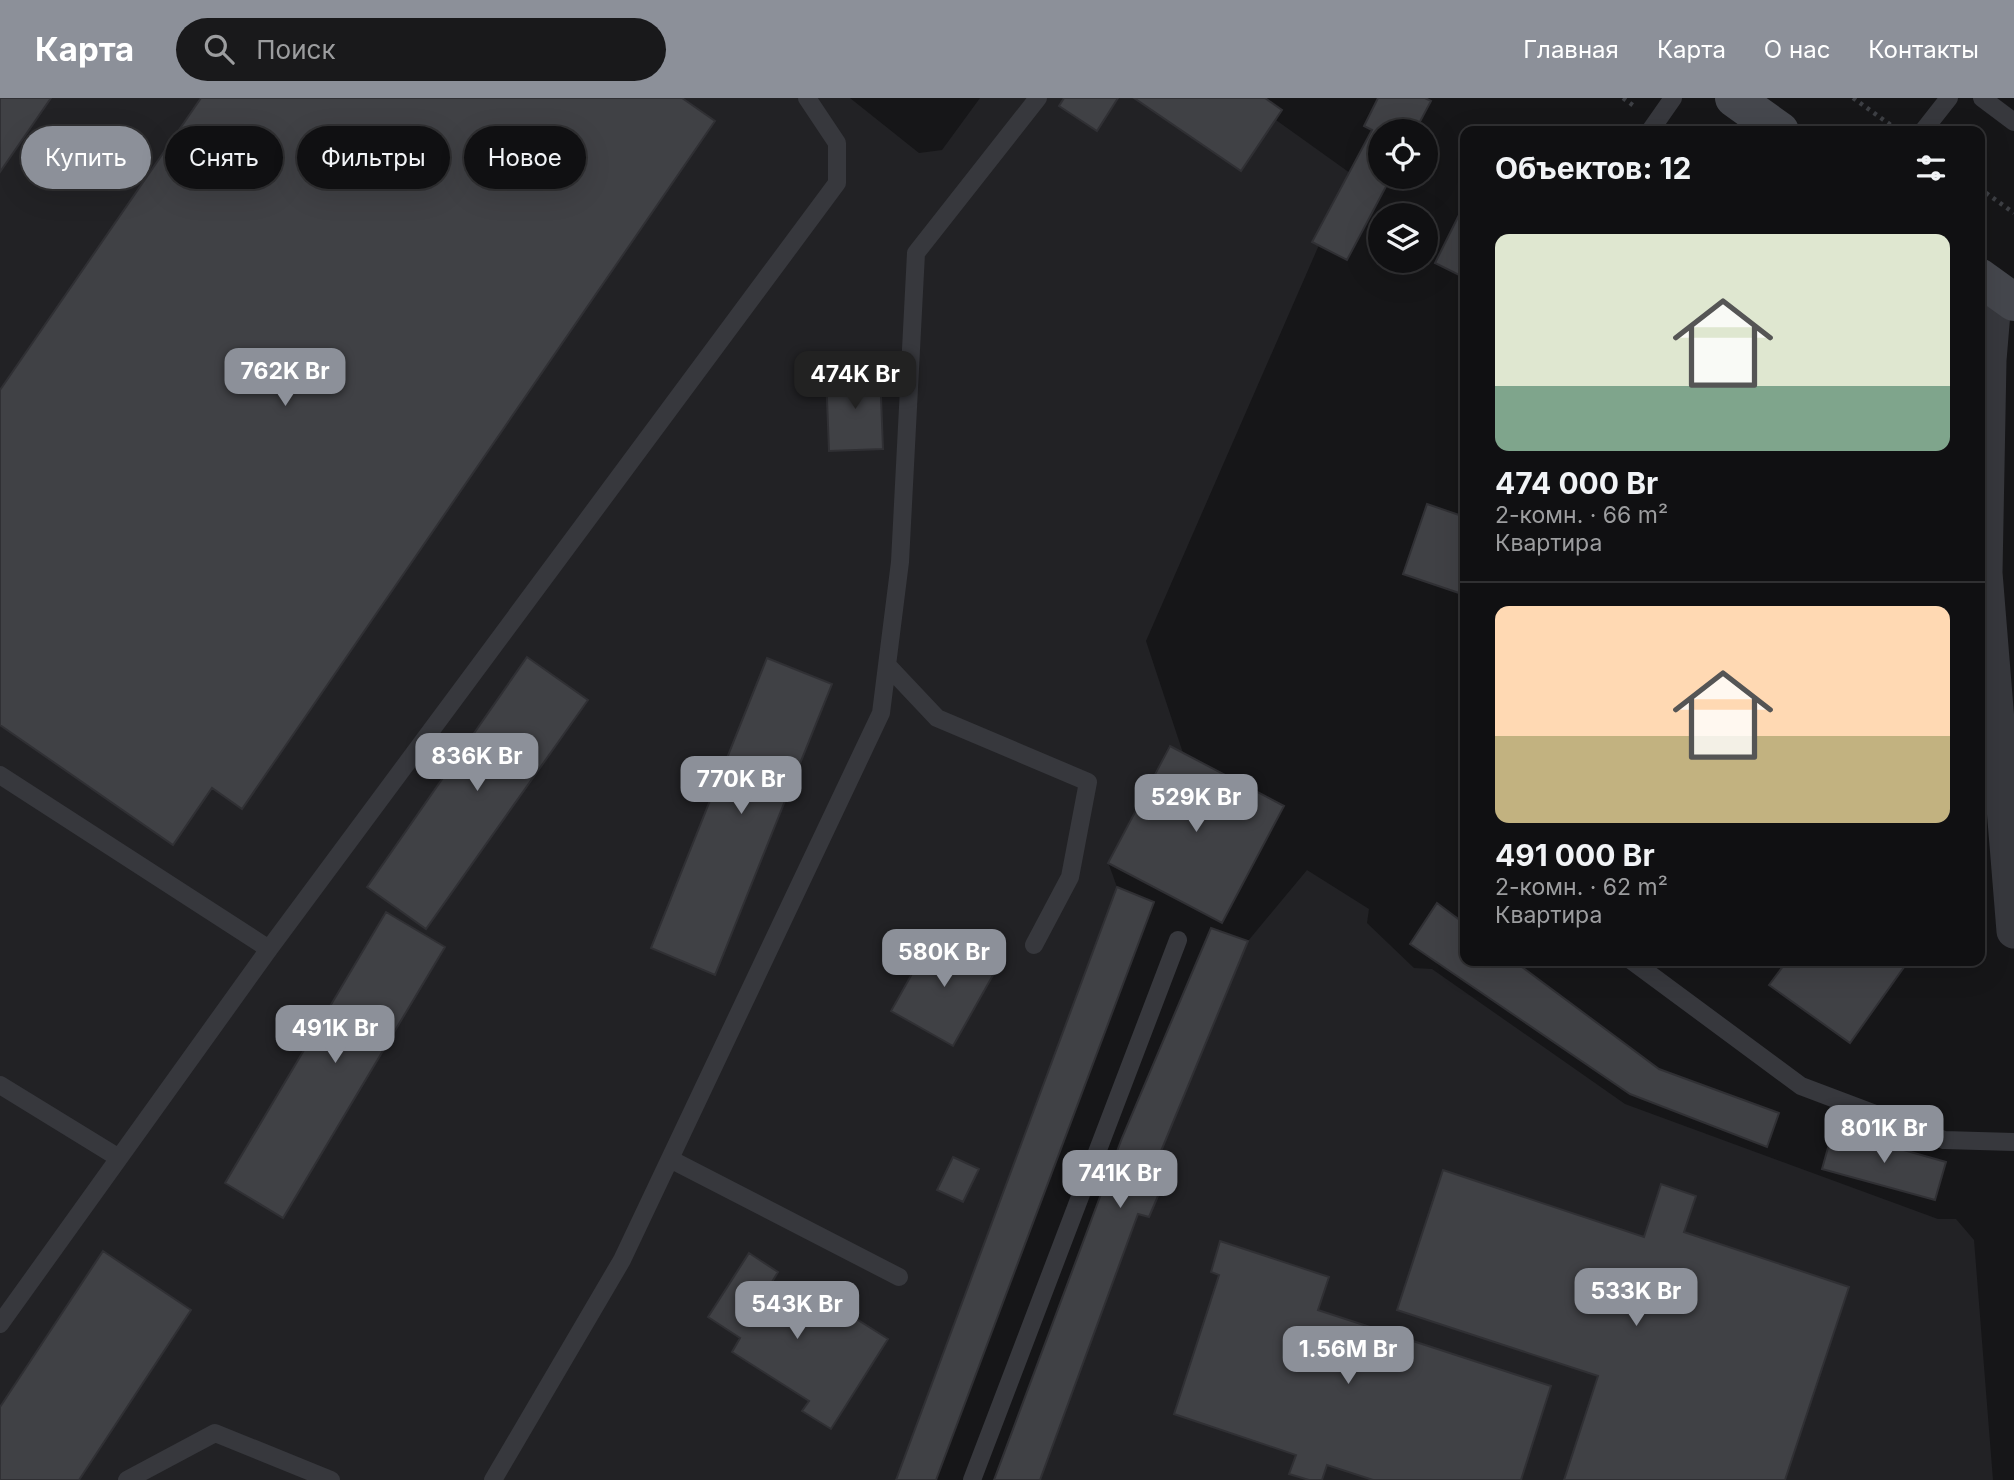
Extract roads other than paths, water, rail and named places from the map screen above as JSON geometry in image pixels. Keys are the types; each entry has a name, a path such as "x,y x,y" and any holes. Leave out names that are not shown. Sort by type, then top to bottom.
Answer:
{"street":[{"path":"1734,98 1773,126"},
{"path":"1996,289 1989,360 1985,573 2014,931"}],"lane":[{"path":"0,1324 270,949 836,183 837,143 807,98"},
{"path":"493,1480 622,1260 881,713 900,562 916,253 1038,98"},
{"path":"1653,126 1673,98"},
{"path":"1927,126 1949,98"},
{"path":"1982,98 2014,122"},
{"path":"887,665 937,718 1088,782 1070,877 1034,944"},
{"path":"0,775 270,949"},
{"path":"972,1480 1178,940"},
{"path":"1639,966 1801,1086 1944,1140 2014,1142"},
{"path":"0,1085 119,1158"},
{"path":"670,1159 899,1277"},
{"path":"127,1480 215,1433 331,1480"}]}
